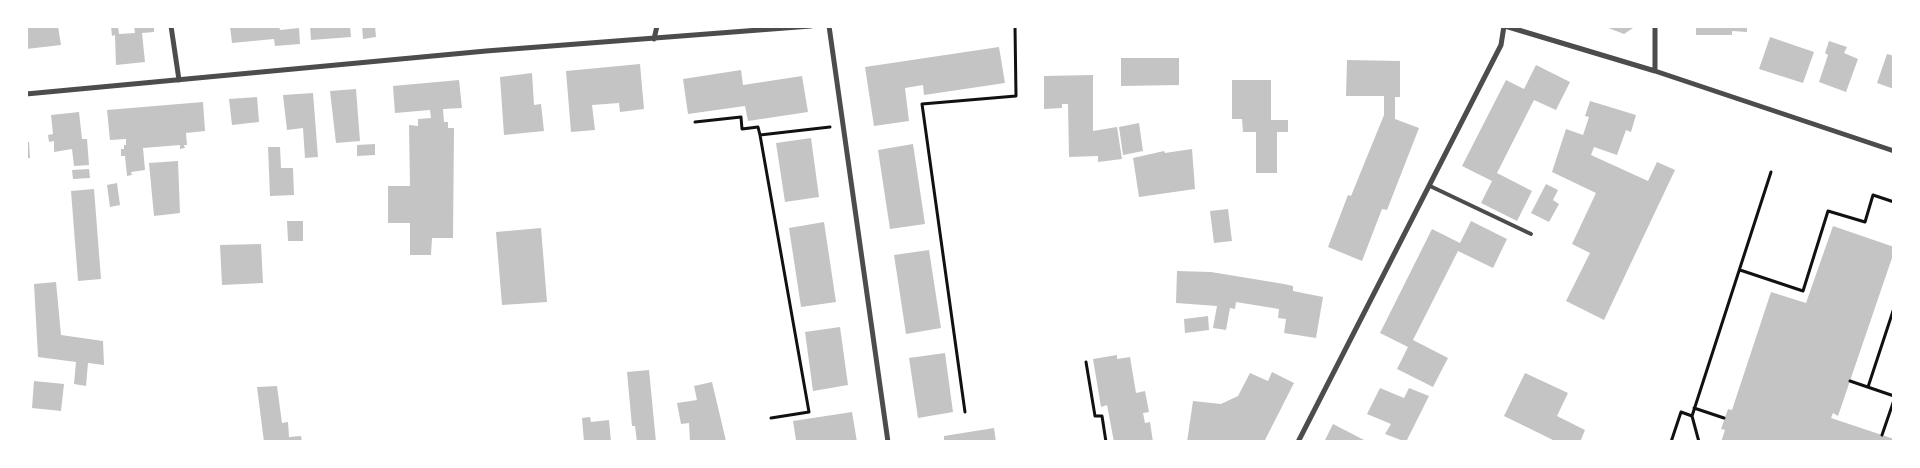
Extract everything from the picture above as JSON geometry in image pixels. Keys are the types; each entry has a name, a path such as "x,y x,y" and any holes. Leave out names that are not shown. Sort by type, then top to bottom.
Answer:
{"street":[{"path":"171,26 179,80"},
{"path":"654,40 657,26"},
{"path":"26,94 513,48 654,40 811,26"},
{"path":"829,26 888,442"},
{"path":"1298,442 1501,45 1505,26 1655,71 1894,151"},
{"path":"1655,71 1656,26"}],"lane":[{"path":"1430,186 1531,234"}],"path":[{"path":"965,412 922,104 1016,96 1015,26"},
{"path":"695,122 741,117 742,129 758,127 809,412 771,418"},
{"path":"760,136 844,126"},
{"path":"1699,442 1692,416 1694,408 1771,172"},
{"path":"1740,270 1803,292 1828,211 1865,222 1873,195 1894,202"},
{"path":"1868,387 1894,308"},
{"path":"1086,362 1095,416 1102,416 1106,442"},
{"path":"1850,381 1894,396"},
{"path":"1882,435 1894,400"},
{"path":"1694,408 1724,418"},
{"path":"1671,442 1681,412 1692,416"}],"building":[{"path":"26,26 58,26 61,45 26,49"},
{"path":"111,26 118,26 119,34 135,33 134,26 154,26 154,32 142,33 145,62 116,65 115,35 112,36"},
{"path":"230,26 279,26 280,30 299,28 300,44 275,46 274,39 232,43"},
{"path":"310,26 350,26 351,37 311,40"},
{"path":"362,26 375,26 376,37 363,39"},
{"path":"1603,26 1633,26 1633,28 1624,34"},
{"path":"1696,26 1747,26 1747,32 1732,31 1732,35 1696,35"},
{"path":"1770,37 1814,52 1803,83 1759,69"},
{"path":"1829,41 1847,47 1844,53 1858,59 1846,92 1819,82 1828,55 1825,53"},
{"path":"999,47 1005,83 924,95 923,85 905,88 909,121 874,126 865,67"},
{"path":"1887,54 1894,56 1894,89 1877,83"},
{"path":"1121,58 1179,58 1179,85 1121,86"},
{"path":"1347,60 1400,61 1400,97 1395,97 1395,119 1419,128 1387,210 1382,209 1362,261 1328,247 1348,195 1351,196 1384,115 1384,96 1346,96"},
{"path":"640,64 644,109 620,112 619,103 592,105 595,130 571,132 566,71"},
{"path":"1536,65 1570,82 1556,110 1534,100 1497,173 1532,191 1517,221 1481,203 1492,181 1462,166 1506,80 1524,89"},
{"path":"741,70 743,85 802,76 808,112 748,121 745,106 688,114 683,79"},
{"path":"532,73 534,105 541,104 544,131 504,135 500,77"},
{"path":"1093,75 1093,131 1117,127 1122,159 1098,162 1098,156 1069,157 1068,104 1062,104 1062,108 1044,109 1044,76"},
{"path":"459,80 462,108 443,109 444,122 448,122 448,128 454,128 453,238 432,238 431,255 410,255 410,223 388,223 388,186 410,186 409,125 418,126 418,119 431,118 430,110 395,113 393,86"},
{"path":"1232,80 1271,80 1271,120 1288,120 1288,132 1277,132 1277,173 1256,173 1256,132 1243,132 1242,119 1232,119"},
{"path":"356,89 360,141 336,143 330,91"},
{"path":"313,93 318,157 305,158 303,128 287,130 283,95"},
{"path":"257,97 259,122 232,125 229,99"},
{"path":"1590,101 1636,115 1631,132 1626,130 1617,155 1594,147 1591,155 1648,181 1657,162 1675,170 1604,320 1566,301 1590,253 1572,244 1596,193 1552,172 1566,129 1583,135 1589,117 1585,116"},
{"path":"203,102 205,131 186,133 187,145 184,145 185,148 180,149 180,145 143,148 145,170 131,172 132,175 127,176 125,156 121,156 121,149 124,149 124,145 126,145 126,139 110,140 107,110"},
{"path":"79,112 82,139 87,139 89,165 74,166 72,149 54,152 54,141 49,142 48,135 53,134 51,115"},
{"path":"1139,123 1143,151 1123,155 1119,127"},
{"path":"811,138 819,197 785,202 776,143"},
{"path":"26,142 29,142 30,158 26,158"},
{"path":"375,144 375,155 357,156 357,145"},
{"path":"913,144 925,224 890,229 878,150"},
{"path":"268,147 280,147 281,168 293,168 294,195 270,196"},
{"path":"1192,149 1195,189 1139,197 1133,158 1164,151 1165,153"},
{"path":"178,161 180,213 154,216 149,163"},
{"path":"89,169 90,178 73,179 72,170"},
{"path":"117,183 120,205 110,207 107,185"},
{"path":"1546,184 1558,190 1553,200 1559,204 1549,222 1531,213"},
{"path":"94,189 101,279 78,281 71,191"},
{"path":"1228,209 1232,241 1214,243 1210,211"},
{"path":"287,221 303,221 303,241 288,241"},
{"path":"1471,221 1507,239 1493,268 1458,251 1413,340 1448,358 1433,387 1397,369 1408,347 1380,333 1432,229 1460,243"},
{"path":"824,222 836,302 801,307 789,228"},
{"path":"1833,226 1894,247 1894,252 1838,416 1833,413 1831,418 1894,439 1894,442 1721,442 1725,430 1721,429 1728,409 1732,410 1771,292 1806,303"},
{"path":"541,228 547,302 502,305 496,232"},
{"path":"261,244 263,283 222,285 220,245"},
{"path":"929,250 941,328 906,334 894,255"},
{"path":"1177,271 1211,272 1284,284 1293,286 1293,291 1323,297 1316,338 1284,333 1286,319 1278,318 1279,309 1236,302 1235,309 1230,308 1226,330 1213,328 1217,306 1176,303"},
{"path":"56,282 61,335 103,341 104,365 88,363 86,386 74,384 76,362 38,357 34,284"},
{"path":"1208,316 1209,330 1185,333 1184,319"},
{"path":"840,327 848,385 813,391 805,332"},
{"path":"945,353 953,412 918,418 909,358"},
{"path":"1117,355 1117,359 1130,357 1136,393 1145,391 1149,412 1143,413 1145,423 1150,422 1153,442 1114,442 1107,405 1101,407 1093,359"},
{"path":"649,370 656,442 637,442 635,426 632,426 627,372"},
{"path":"1272,372 1294,383 1264,442 1187,442 1193,401 1221,404 1238,396 1250,373 1268,381"},
{"path":"1525,373 1568,393 1557,416 1585,430 1580,442 1557,442 1504,416"},
{"path":"34,381 64,384 61,411 32,408"},
{"path":"712,382 726,441 690,442 689,423 681,424 677,403 697,400 694,386"},
{"path":"277,386 282,423 288,422 289,437 301,436 302,442 264,442 257,387"},
{"path":"1380,388 1404,398 1409,388 1429,396 1406,442 1385,434 1391,424 1367,414"},
{"path":"852,412 857,442 792,442 796,440 793,421"},
{"path":"590,417 591,422 609,420 611,442 584,442 582,418"},
{"path":"1333,424 1368,442 1324,442"},
{"path":"994,428 996,442 944,442 944,436"}]}
